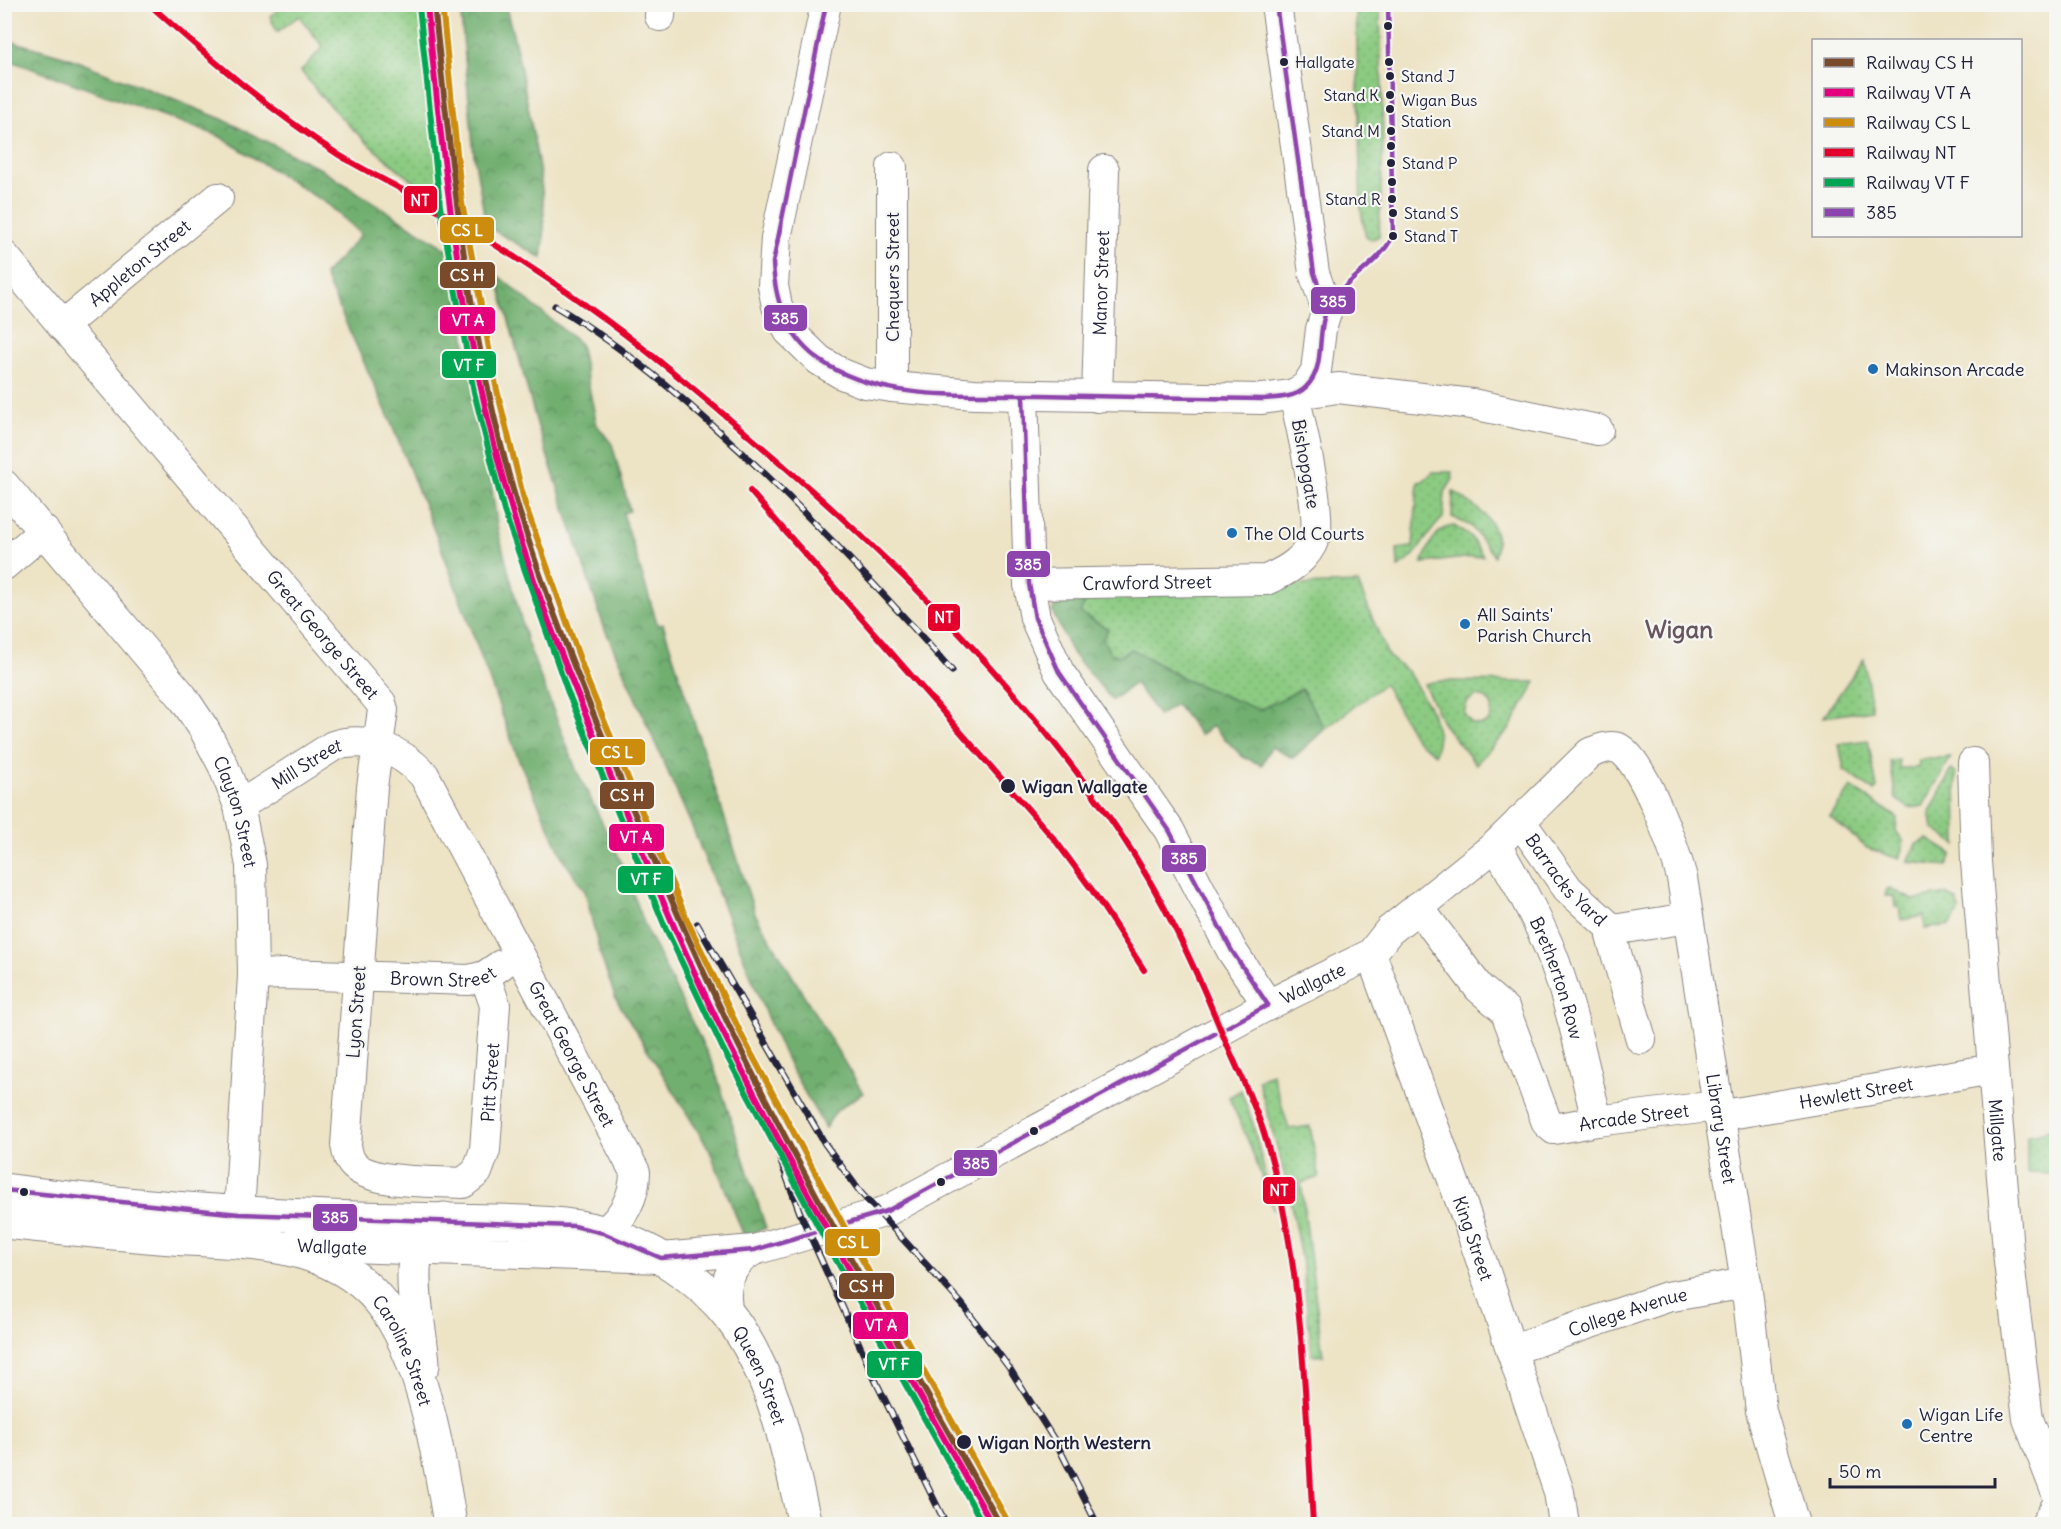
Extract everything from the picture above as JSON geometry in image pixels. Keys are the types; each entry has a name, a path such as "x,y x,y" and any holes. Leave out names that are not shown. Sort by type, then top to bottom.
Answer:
{"highway":[{"name":"Wallgate","path":"4,1190 239,1214 444,1219 574,1226 603,1233 661,1258"},
{"path":"423,1397 423,1349 415,1293 416,1251 428,1227 444,1219"},
{"name":"Wallgate","path":"4,1222 272,1245"},
{"name":"Caroline Street","path":"272,1245 314,1255 347,1273 369,1290 388,1312 401,1337 423,1397 438,1454 450,1524"},
{"name":"Queen Street","path":"661,1258 682,1271 729,1316 752,1351 771,1391 805,1524"}],"street":[{"path":"826,4 776,238 773,286 777,306 789,331 819,360 842,374 866,383 892,387 1023,395 1262,399 1338,388 1472,404 1598,430"},
{"path":"1276,4 1314,273 1327,310 1321,328 1316,371 1306,387 1294,394"},
{"name":"Chequers Street","path":"892,167 892,387"},
{"name":"Manor Street","path":"1096,397 1104,170"},
{"name":"Appleton Street","path":"62,326 218,198"},
{"name":"Great George Street","path":"4,256 377,696 383,710 379,746 412,763 424,775 635,1172 635,1187 622,1215 603,1233"},
{"name":"Bishopgate","path":"1266,580 1290,570 1305,555 1315,535 1315,507 1294,394"},
{"path":"1023,395 1029,584 1035,618 1059,672 1169,830 1232,951 1268,1005"},
{"name":"Clayton Street","path":"4,485 183,696 204,729 239,806 251,865 253,975 239,1214"},
{"path":"4,565 44,531"},
{"name":"Crawford Street","path":"1029,584 1266,580"},
{"name":"Mill Street","path":"239,806 333,746 346,742 379,746"},
{"name":"Lyon Street","path":"379,746 372,787 346,1145 353,1164 377,1177 463,1183"},
{"name":"Wallgate","path":"272,1245 661,1258 754,1250 887,1211 1268,1005 1371,954 1389,931 1496,845 1590,753 1604,748 1617,748"},
{"name":"Library Street","path":"1617,748 1630,759 1662,817 1682,878 1746,1283 1761,1411 1794,1524"},
{"name":"Millgate","path":"1973,762 1976,862 2009,1262 2028,1419 2056,1491"},
{"name":"Barracks Yard","path":"1520,821 1568,889 1613,930 1611,936 1641,1040"},
{"name":"Bretherton Row","path":"1496,845 1530,905 1554,960 1578,1035 1597,1120"},
{"name":"Arcade Street","path":"1418,907 1479,987 1505,1010 1546,1123 1554,1129 1597,1120 1717,1111"},
{"path":"1613,930 1688,918"},
{"name":"Brown Street","path":"253,975 469,980 485,976 519,954"},
{"name":"King Street","path":"1371,954 1469,1224 1559,1492 1564,1524"},
{"name":"Pitt Street","path":"463,1183 477,1172 485,1150 495,1005 485,976"},
{"name":"Hewlett Street","path":"1717,1111 1994,1069"},
{"path":"729,1316 725,1303 729,1279 740,1258 754,1250"},
{"name":"College Avenue","path":"1511,1350 1667,1297 1746,1283"},
{"path":"2046,1524 2056,1507"}],"green space":[{"path":"285,5 423,5 428,84 447,206 369,144 317,91 301,71 323,47 299,16 277,32 270,16"},
{"path":"460,5 505,5 519,60 539,169 544,222 542,258 486,226 474,156"},
{"path":"1356,5 1380,5 1383,142 1379,236 1371,240 1366,237 1361,211"},
{"path":"4,39 67,57 222,119 319,168 456,255 466,347 487,454 498,531 527,642 576,769 620,859 648,933 714,1067 766,1228 744,1236 709,1149 616,999 600,954 585,891 565,862 519,761 442,550 387,413 324,275 361,235 329,205 219,136 5,59"},
{"path":"496,274 580,344 597,425 612,444 630,511 623,513 658,626 663,624 755,914 863,1093 837,1110 825,1128 790,1067 766,1015 693,829 604,627 537,424"},
{"path":"1433,472 1452,472 1453,479 1445,492 1443,518 1412,557 1398,567 1397,549 1413,547 1418,482 1423,481"},
{"path":"1453,491 1487,517 1496,535 1497,545 1494,556 1471,526 1452,517"},
{"path":"1454,526 1470,536 1483,556 1422,563 1437,534 1447,527"},
{"path":"1358,583 1388,656 1408,672 1432,712 1438,736 1435,754 1416,740 1384,684 1325,729 1302,690 1264,708 1253,709 1186,680 1132,649 1119,656 1110,653 1103,639 1108,629 1079,613 1091,591"},
{"path":"1091,591 1080,613 1108,629 1103,639 1110,653 1119,656 1132,649 1186,680 1259,710 1302,689 1325,729 1293,758 1271,747 1262,765 1243,757 1212,726 1200,735 1176,704 1159,716 1135,683 1112,700 1072,653 1052,611 1064,592"},
{"path":"1864,659 1872,710 1823,717"},
{"path":"1438,681 1536,682 1510,728 1476,764 1443,724 1424,684","holes":["1476,696 1486,698 1492,706 1490,720 1482,725 1472,724 1464,714 1467,702"]},
{"path":"1868,740 1877,788 1874,791 1844,770 1839,744"},
{"path":"1951,757 1923,806 1909,808 1896,799 1890,761 1899,760 1899,768 1918,768 1919,760"},
{"path":"1952,769 1956,773 1957,845 1933,828 1930,812"},
{"path":"1851,787 1897,817 1896,831 1904,842 1899,859 1867,848 1830,817"},
{"path":"1928,839 1952,854 1947,866 1908,862 1916,844"},
{"path":"1890,888 1913,900 1946,894 1957,901 1960,910 1950,925 1925,929 1924,916 1901,920 1899,907 1895,907 1894,896 1885,896 1887,889"},
{"path":"1272,1073 1289,1129 1310,1126 1319,1177 1301,1183 1323,1356 1312,1355 1303,1269 1287,1183 1258,1080"},
{"path":"1241,1090 1253,1124 1274,1211 1229,1097"},
{"path":"2056,1128 2056,1174 2027,1173 2027,1136"}],"railway":[{"path":"555,306 638,363 739,450 836,545 952,671"},
{"path":"697,924 825,1144 861,1193 962,1304 1010,1369 1058,1446 1097,1524"},
{"path":"737,1043 800,1213 878,1386 946,1524"}],"transit line":[{"path":"434,4 464,258 487,383 518,507 551,606 659,871 736,1040 832,1223 1000,1524"},
{"path":"442,4 462,203 496,386 525,504 588,682 687,920 744,1040 854,1245 1007,1520"},
{"name":"385","path":"826,4 773,263 777,294 787,322 804,347 815,357 853,378 878,386 931,394 1262,399 1280,398 1302,391 1306,387 1312,379 1319,360 1322,328 1328,308 1343,289 1379,256 1393,236 1388,4"},
{"name":"385","path":"1276,4 1314,273 1327,310"},
{"path":"427,5 448,195 480,384 494,446 521,541 557,644 639,845 714,1015 826,1228 992,1524"},
{"path":"419,6 440,206 474,392 504,511 567,690 666,929 723,1049 834,1256 983,1524"},
{"name":"385","path":"1023,395 1029,584 1035,618 1059,672 1169,830 1232,951 1268,1005"},
{"name":"385","path":"4,1190 239,1214 574,1226 603,1233 661,1258 754,1250 887,1211 1268,1005"}],"rail line":[{"name":"NT","path":"149,4 241,83 314,138 349,161 460,223 542,275 626,335 691,387 806,485 904,577 996,674 1081,778 1136,857 1178,934 1251,1098 1264,1133 1277,1181 1295,1278 1304,1376 1313,1524"},
{"name":"NT","path":"750,491 1055,840 1092,890 1144,970"}],"place":[{"name":"Hallgate","path":"1284,62"},
{"name":"Stand J","path":"1390,76"},
{"name":"Stand K","path":"1390,95"},
{"name":"Wigan Bus Station","path":"1390,109"},
{"name":"Stand M","path":"1391,131"},
{"name":"Stand P","path":"1391,163"},
{"name":"Stand R","path":"1392,199"},
{"name":"Stand S","path":"1393,213"},
{"name":"Stand T","path":"1393,236"},
{"name":"Makinson Arcade","path":"1873,369"},
{"name":"The Old Courts","path":"1232,533"},
{"name":"All Saints' Parish Church","path":"1465,624"},
{"name":"Wigan Wallgate","path":"1008,786"},
{"name":"Wigan Life Centre","path":"1907,1424"},
{"name":"Wigan North Western","path":"964,1442"}],"district":[{"name":"Wigan","path":"1679,629"}]}
